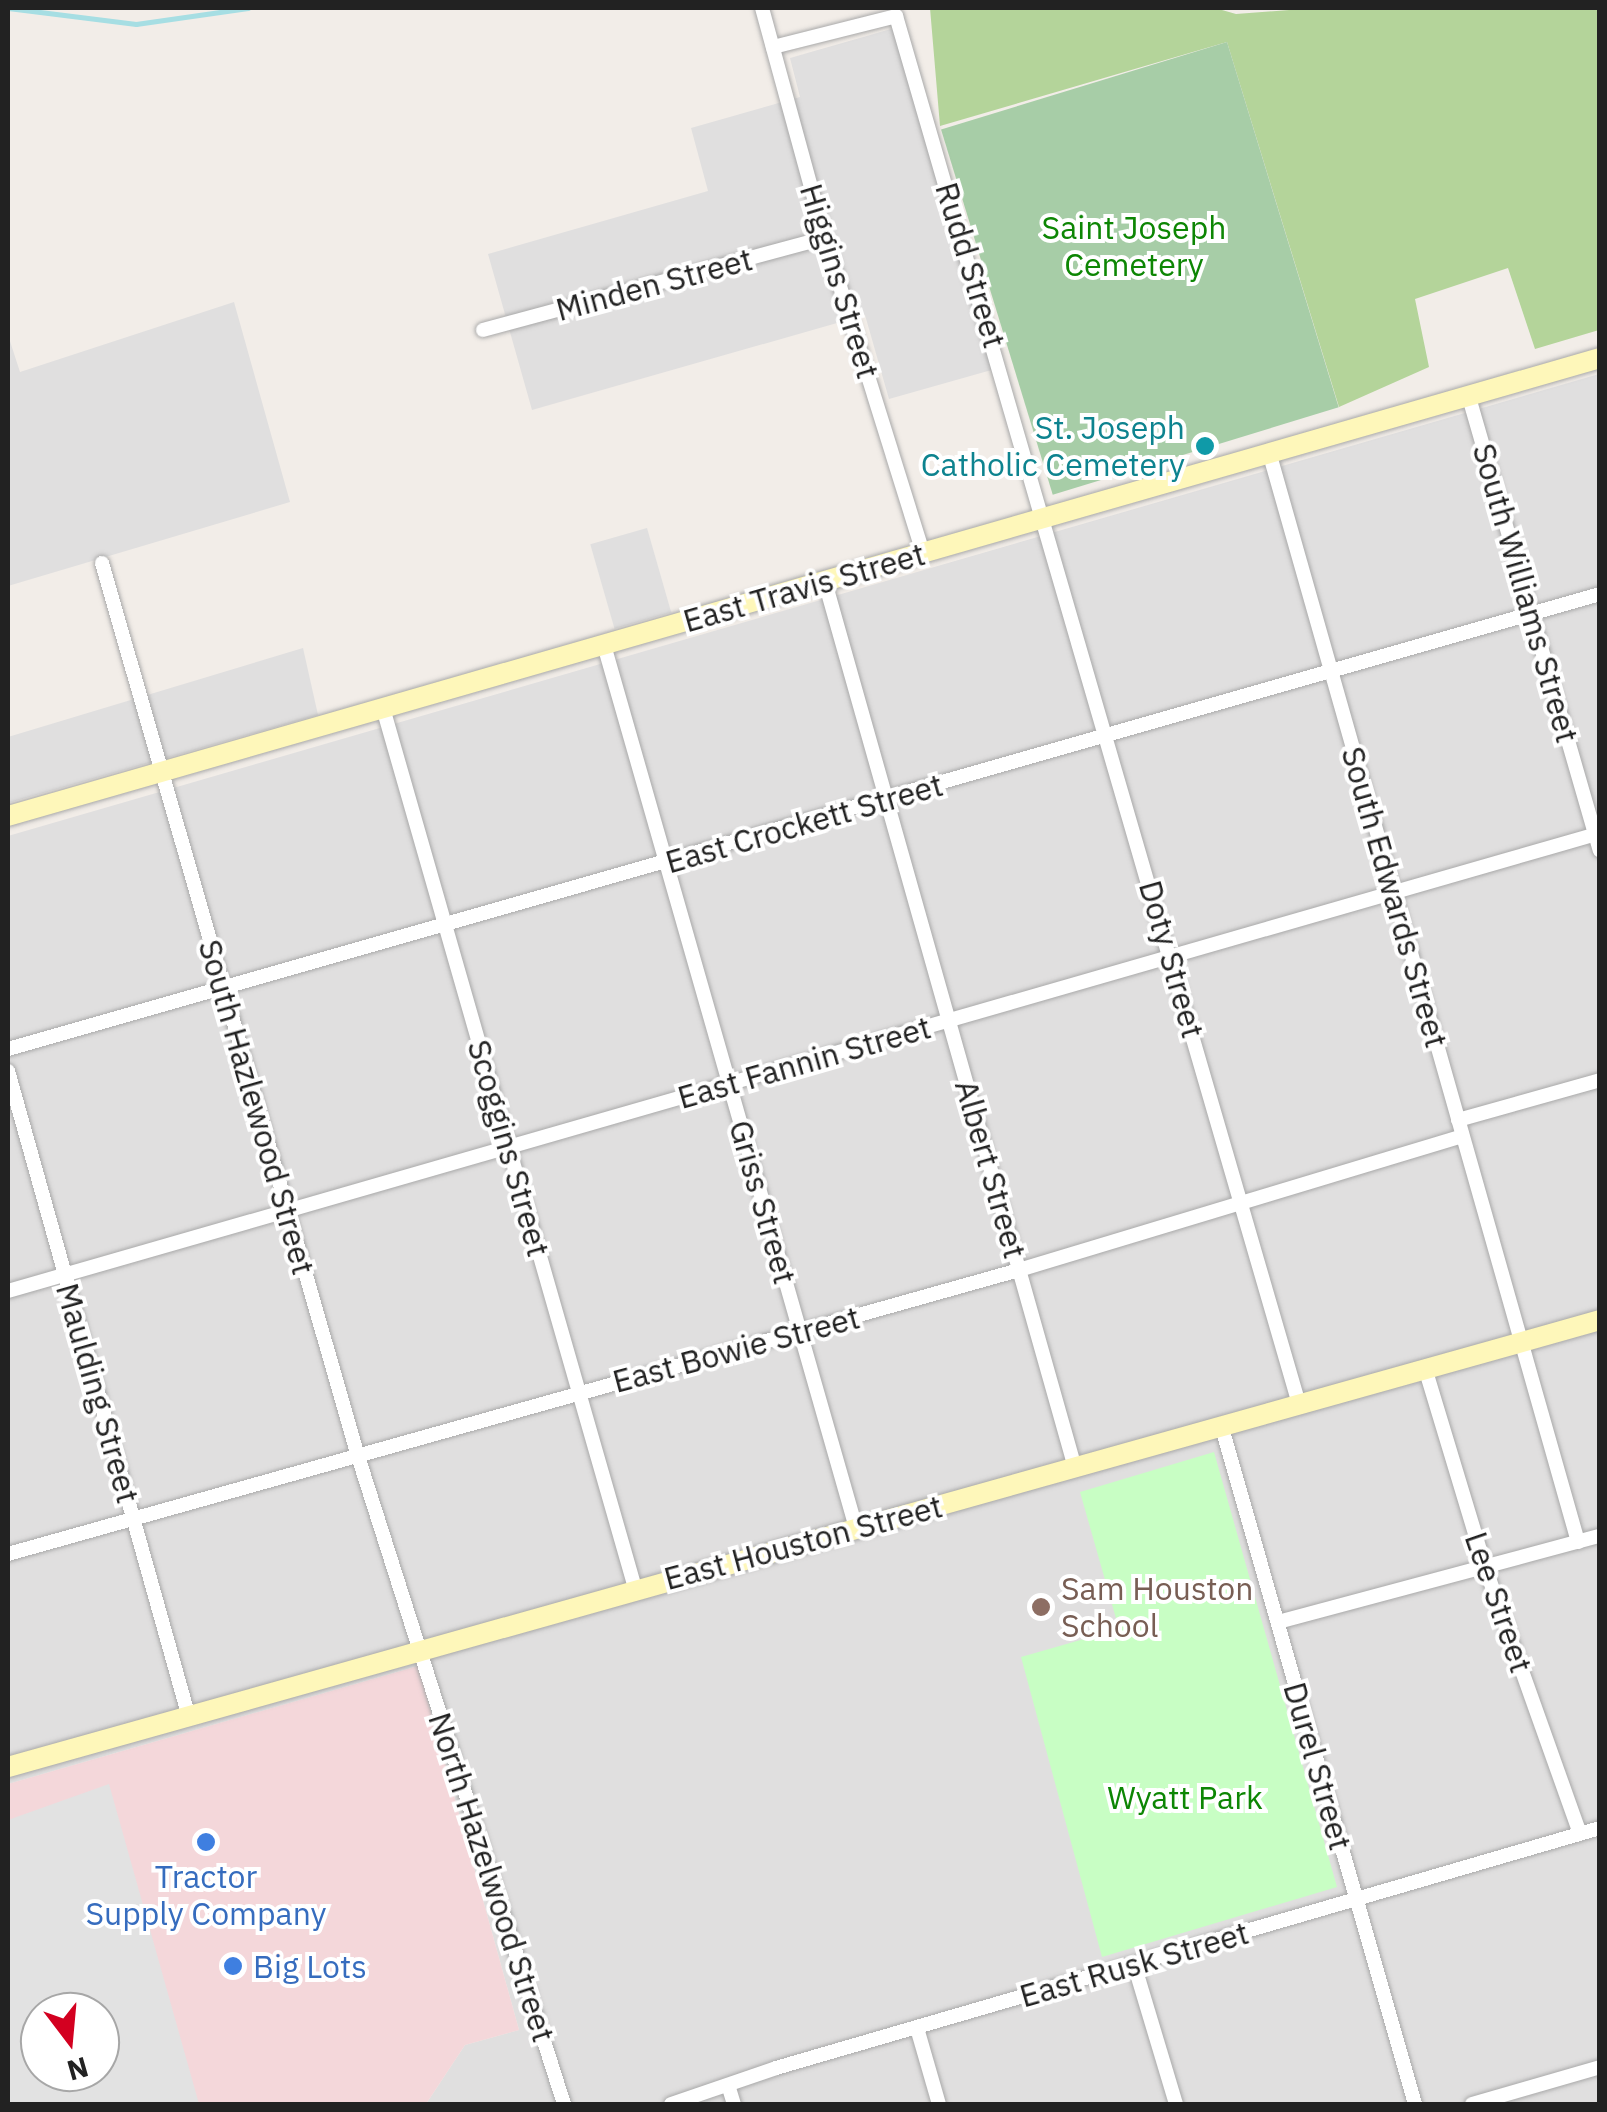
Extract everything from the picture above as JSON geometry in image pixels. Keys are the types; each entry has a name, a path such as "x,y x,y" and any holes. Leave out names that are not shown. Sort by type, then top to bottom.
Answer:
{"street":[{"name":"Higgins Street","path":"762,8 825,238 923,552"},
{"name":"Rudd Street","path":"773,47 896,16 1045,514"},
{"name":"Minden Street","path":"483,330 825,238"},
{"name":"East Travis Street","path":"8,816 825,582 1045,514 1600,358"},
{"name":"South Williams Street","path":"1468,394 1598,839"},
{"name":"South Edwards Street","path":"1270,452 1578,1542"},
{"name":"Doty Street","path":"1045,514 1299,1404"},
{"name":"South Hazlewood Street","path":"102,563 356,1454 421,1649"},
{"name":"Albert Street","path":"825,582 1075,1468"},
{"name":"East Crockett Street","path":"8,1049 1600,594"},
{"name":"Griss Street","path":"604,646 856,1528"},
{"name":"Scoggins Street","path":"383,708 635,1588"},
{"name":"East Fannin Street","path":"8,1291 1394,892 1598,839"},
{"name":"Maulding Street","path":"8,1071 188,1714"},
{"path":"1458,1120 1600,1080"},
{"name":"East Bowie Street","path":"8,1554 1019,1270 1462,1136"},
{"name":"East Houston Street","path":"8,1766 1600,1320"},
{"name":"Lee Street","path":"1425,1368 1485,1566 1580,1834"},
{"name":"Durel Street","path":"1222,1428 1416,2104"},
{"path":"1278,1622 1600,1536"},
{"name":"North Hazelwood Street","path":"421,1649 564,2104"},
{"name":"East Rusk Street","path":"672,2104 917,2028 1600,1828"},
{"path":"1134,1964 1176,2104"},
{"path":"917,2028 938,2104"},
{"path":"1472,2104 1600,2067"},
{"path":"729,2088 734,2104"}],"shaded area":[{"path":"898,27 995,369 889,399 865,315 532,410 488,254 708,191 691,128 800,97 790,58"},
{"path":"234,302 290,502 8,586 8,335 20,372"},
{"path":"1599,374 1599,2104 426,2104 465,2045 519,2030 418,1666 8,1784 8,836"},
{"path":"647,528 671,613 615,629 590,544"},
{"path":"303,648 318,715 8,803 8,737"},
{"path":"418,1666 519,2030 465,2045 426,2104 8,2104 8,1784"},
{"path":"109,1784 199,2104 8,2104 8,1820"}],"green space":[{"path":"930,8 1215,8 1236,14 1315,8 1599,8 1599,330 1535,349 1508,268 1415,299 1429,367 1339,407 1227,42 940,126"},
{"name":"Saint Joseph Cemetery","path":"1227,42 1339,407 1053,495 941,129"},
{"name":"Wyatt Park","path":"1214,1452 1337,1887 1102,1957 1021,1657 1119,1629 1080,1492"}],"waterway":[{"path":"8,8 136,24 248,8"}],"place":[{"name":"St. Joseph Catholic Cemetery","path":"1205,446"},
{"name":"Sam Houston School","path":"1041,1607"},
{"name":"Tractor Supply Company","path":"206,1842"},
{"name":"Big Lots","path":"233,1966"}]}
